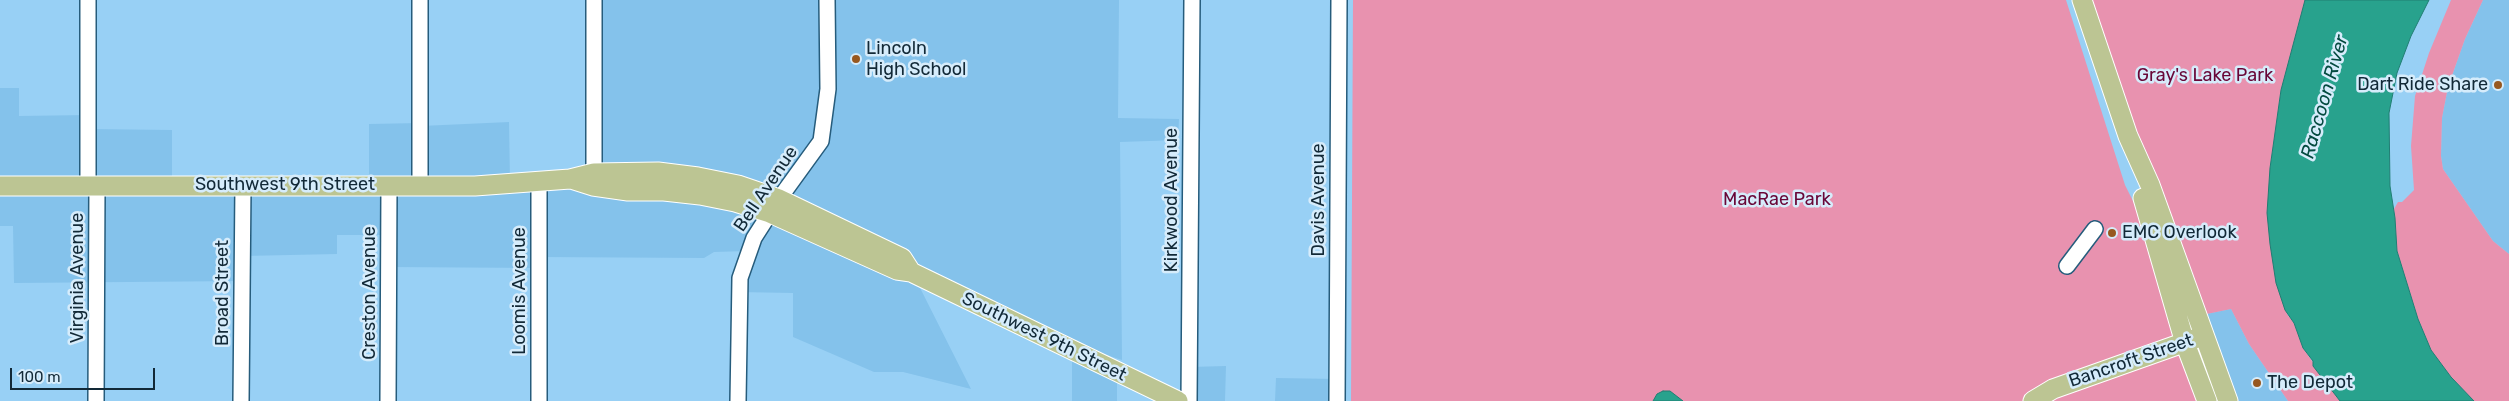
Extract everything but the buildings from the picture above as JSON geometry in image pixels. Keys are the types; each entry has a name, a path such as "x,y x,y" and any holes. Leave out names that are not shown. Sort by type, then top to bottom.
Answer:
{"main road":[{"path":"2082,0 2128,136 2153,195 2228,401"},
{"path":"2128,136 2164,278 2185,343 2207,401"},
{"name":"Southwest 9th Street","path":"0,186 475,186 570,179 594,180 658,172 698,177 738,185 774,206 902,258 911,272 1178,401"},
{"name":"Bancroft Street","path":"2033,401 2053,389 2203,336"}],"street":[{"name":"Virginia Avenue","path":"88,0 96,401"},
{"path":"420,0 420,185"},
{"path":"594,0 594,180"},
{"name":"Bell Avenue","path":"738,401 738,292 740,278 748,251 774,206 821,141 828,89 827,0"},
{"name":"Kirkwood Avenue","path":"1190,401 1192,0"},
{"name":"Davis Avenue","path":"1337,401 1339,0"},
{"name":"Loomis Avenue","path":"539,181 539,401"},
{"name":"Broad Street","path":"242,401 243,185"},
{"name":"Creston Avenue","path":"388,401 389,185"},
{"path":"2067,266 2095,229"}],"shaded area":[{"path":"594,0 1119,0 1118,118 1179,119 1178,140 1120,142 1122,360 1027,329 912,272 971,389 903,372 874,372 793,337 793,293 738,292 747,251 714,252 704,258 540,257 539,268 389,267 388,235 337,235 337,254 243,256 242,281 14,283 13,226 0,226 0,88 19,88 19,116 88,115 88,129 172,130 172,184 369,185 369,124 420,123 421,126 509,122 510,183 628,191 738,185 594,173"},
{"path":"2483,0 2509,0 2509,254 2493,241 2443,169 2441,156 2442,118 2448,87 2465,39"},
{"path":"2231,309 2249,344 2288,401 2235,401 2202,315"},
{"path":"1072,351 1117,372 1117,401 1072,401"},
{"path":"1226,366 1225,401 1189,401 1190,367"},
{"path":"1276,378 1337,379 1337,401 1275,401"}],"green space":[{"name":"MacRae Park","path":"1353,0 2066,0 2125,185 2143,221 2202,401 1351,401"},
{"name":"Gray's Lake Park","path":"2089,0 2309,0 2281,90 2270,168 2287,314 2294,323 2303,348 2340,401 2288,401 2249,344 2231,309 2202,315 2139,147"},
{"path":"2451,0 2483,0 2465,39 2448,87 2442,118 2441,156 2443,169 2493,241 2509,254 2509,401 2474,401 2451,377 2431,350 2418,319 2397,251 2394,209 2398,202 2402,202 2414,190 2411,146 2415,96 2429,53"}],"water":[{"name":"Raccoon River","path":"2305,0 2429,0 2411,36 2397,73 2389,113 2390,186 2395,218 2397,251 2418,319 2431,350 2451,377 2474,401 2340,401 2313,366 2313,361 2303,348 2294,323 2285,310 2276,283 2267,213 2270,168 2281,90"},
{"path":"1663,391 1670,391 1683,401 1653,401 1657,394"}],"place":[{"name":"Lincoln High School","path":"856,59"},
{"name":"Dart Ride Share","path":"2498,85"},
{"name":"EMC Overlook","path":"2112,233"},
{"name":"The Depot","path":"2257,383"}]}
